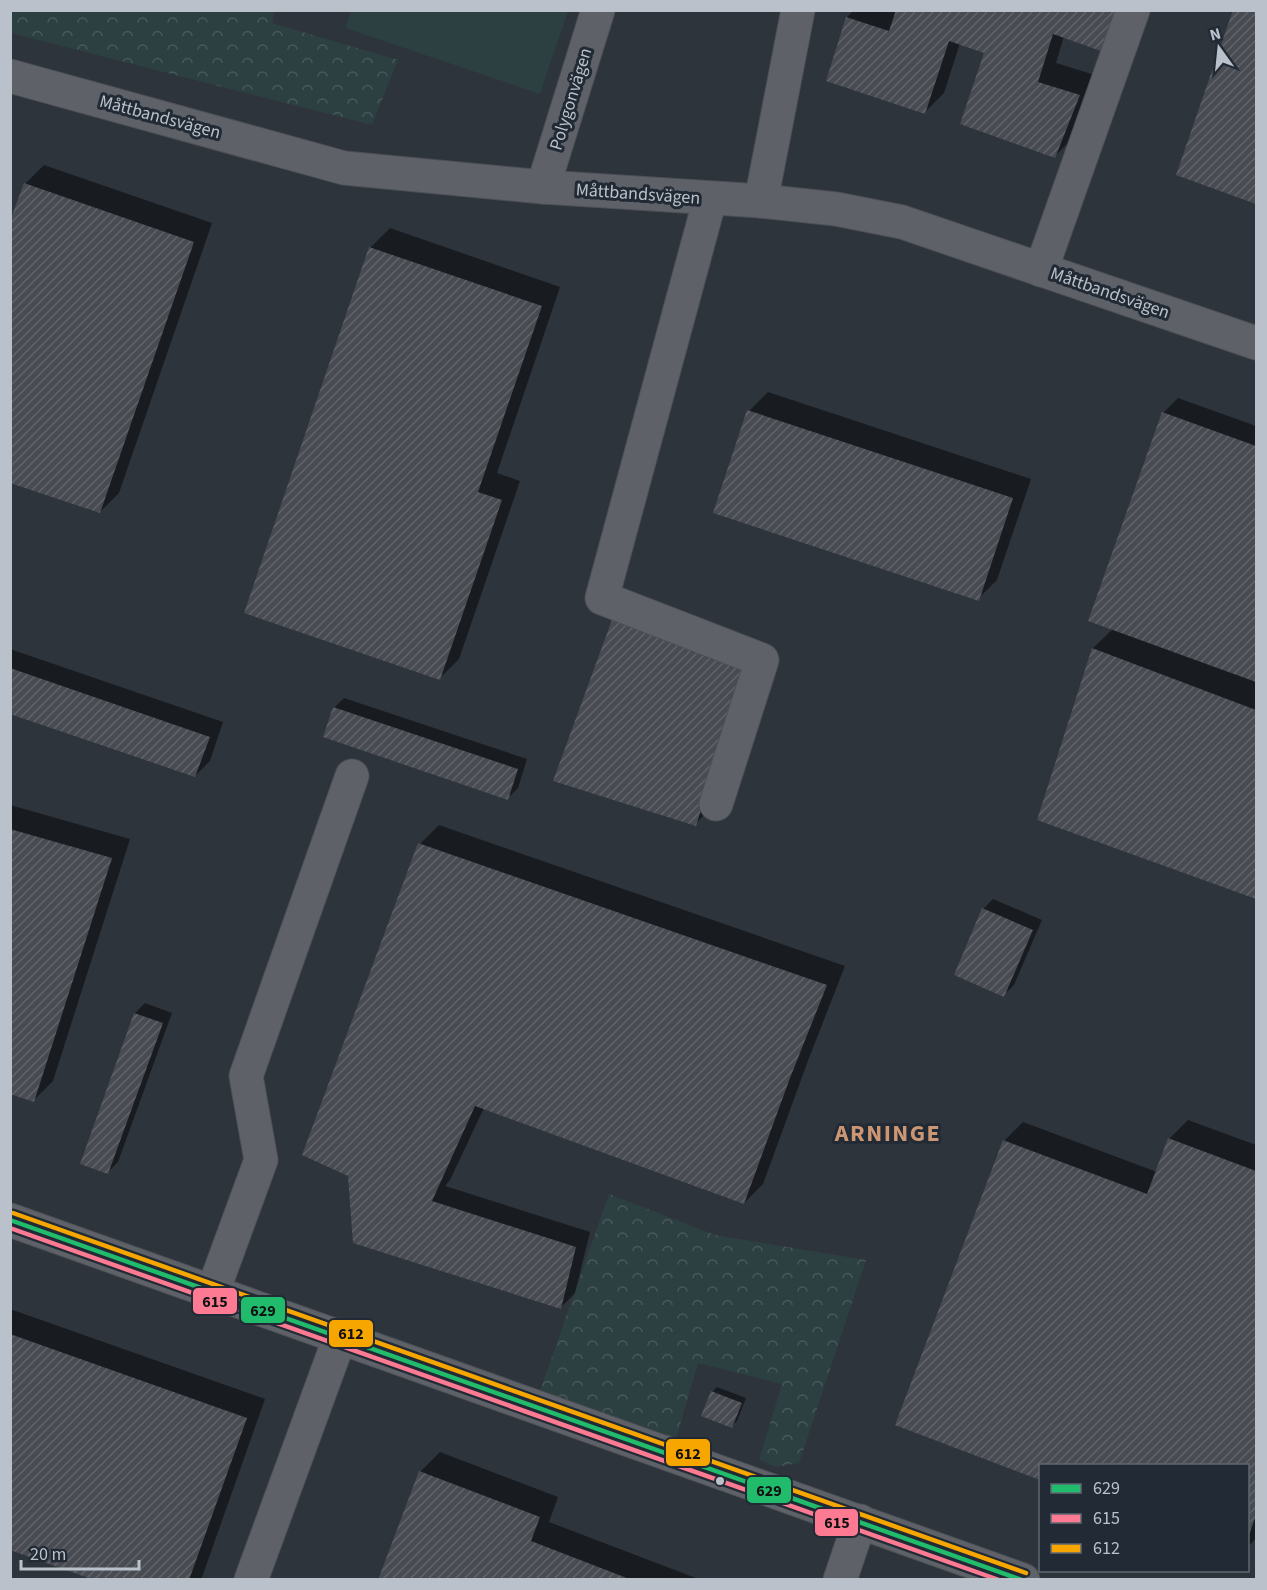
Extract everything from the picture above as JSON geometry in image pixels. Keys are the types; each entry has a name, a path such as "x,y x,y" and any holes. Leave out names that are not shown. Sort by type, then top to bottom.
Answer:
{"street":[{"name":"Polygonvägen","path":"543,187 598,10"},
{"path":"761,201 798,10"},
{"path":"1041,270 1132,10"},
{"name":"Måttbandsvägen","path":"10,76 344,168 543,187 761,201 836,209 902,222 1257,343"},
{"path":"710,199 602,598 762,660 716,804"},
{"path":"213,1291 261,1160 246,1076 352,776"},
{"path":"10,1220 1023,1580"},
{"path":"251,1580 340,1337"},
{"path":"840,1580 860,1521"}],"green space":[{"path":"351,10 568,11 540,94 345,28"},
{"path":"10,11 275,11 272,23 398,60 372,125 11,33"},
{"path":"609,1194 715,1235 866,1260 799,1463 776,1467 759,1460 782,1384 698,1363 675,1442 538,1397"}],"building":[{"path":"896,10 1119,10 1101,51 1053,34 1038,82 1080,95 1055,158 960,124 984,53 949,41 925,114 826,81 846,17 889,31"},
{"path":"1233,10 1256,10 1256,204 1176,175"},
{"path":"24,183 194,242 100,513 10,483 10,221"},
{"path":"369,247 542,306 478,492 502,500 440,680 244,613"},
{"path":"747,410 1013,498 979,601 713,513"},
{"path":"1162,412 1256,446 1256,682 1088,621"},
{"path":"613,617 746,667 696,826 553,781"},
{"path":"1092,648 1256,710 1256,899 1037,820"},
{"path":"10,668 210,737 195,777 10,714"},
{"path":"333,707 518,769 508,800 323,737"},
{"path":"10,829 112,858 34,1102 10,1094"},
{"path":"418,843 827,985 744,1204 475,1106 432,1201 576,1247 561,1309 353,1243 348,1176 302,1155"},
{"path":"982,908 1033,930 1004,997 954,975"},
{"path":"134,1013 163,1023 108,1174 80,1164"},
{"path":"1168,1138 1256,1171 1256,1515 1249,1535 1249,1464 1039,1464 1039,1480 895,1425 1003,1140 1147,1194"},
{"path":"10,1334 247,1418 189,1580 94,1580 10,1550"},
{"path":"711,1391 742,1403 732,1428 701,1416"},
{"path":"419,1471 540,1517 531,1541 632,1580 378,1580"}],"transit line":[{"name":"612","path":"13,1213 1026,1573"},
{"name":"629","path":"10,1220 1022,1580"},
{"name":"615","path":"10,1228 999,1580"}],"district":[{"name":"ARNINGE","path":"888,1133"}]}
